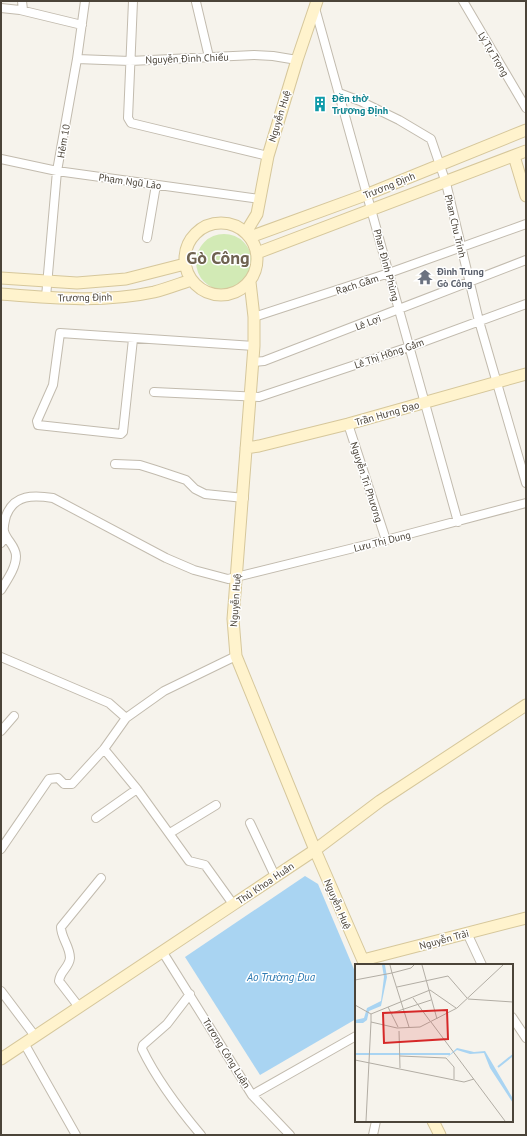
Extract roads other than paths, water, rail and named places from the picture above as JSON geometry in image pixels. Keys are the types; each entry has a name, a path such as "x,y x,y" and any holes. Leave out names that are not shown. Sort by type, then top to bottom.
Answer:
{"main road":[{"name":"Nguyễn Huệ","path":"248,235 257,214 268,156 296,60 316,5"},
{"name":"Trương Định","path":"248,235 368,194 526,130"},
{"name":"Trương Định","path":"257,253 526,151"},
{"path":"514,156 526,196"},
{"path":"219,222 231,224 248,235 257,253 258,260 256,272 250,282 240,290 229,295 217,296 206,293 196,286 185,264 185,252 189,241 197,231 207,225 219,222"},
{"name":"Trương Định","path":"1,278 77,283 126,279 185,264"},
{"name":"Trương Định","path":"1,294 82,299 119,297 153,292 192,280"},
{"name":"Nguyễn Huệ","path":"250,282 254,317 254,346 246,448 244,498 233,619 236,656 315,850 364,963"},
{"name":"Trần Hưng Đạo","path":"246,448 348,424 526,374"},
{"name":"Thủ Khoa Huân","path":"1,1059 315,850 380,802 526,705"},
{"name":"Nguyễn Trãi","path":"364,963 467,933 526,918"},
{"path":"434,1122 440,1135"}],"street":[{"path":"22,1 23,10"},
{"name":"Hẻm 10","path":"46,297 57,171 77,59 85,1"},
{"path":"133,1 128,118 131,123 268,156"},
{"name":"Lý Tự Trọng","path":"463,1 526,108"},
{"path":"196,2 209,57"},
{"name":"Phan Đình Phùng","path":"316,5 398,310 458,522"},
{"path":"1,8 23,10 82,25"},
{"name":"Nguyễn Đình Chiểu","path":"77,59 130,60 273,56 296,60"},
{"name":"Phan Chu Trinh","path":"339,93 360,101 427,136 431,140 446,182 479,321 526,483"},
{"name":"Phạm Ngũ Lão","path":"1,159 57,171 260,199"},
{"path":"147,238 156,185"},
{"name":"Rạch Gầm","path":"254,317 389,273 526,224"},
{"name":"Lê Lợi","path":"253,362 264,361 526,260"},
{"name":"Lê Thị Hồng Gấm","path":"154,392 259,397 409,347 526,304"},
{"path":"133,339 123,432 120,434 38,425 37,421 53,385 60,333 254,346"},
{"name":"Nguyễn Tri Phương","path":"348,424 386,540"},
{"path":"115,464 140,465 156,470 186,480 195,489 206,494 244,498"},
{"name":"Lưu Thị Dung","path":"6,536 4,531 4,523 8,511 19,500 35,496 53,498 166,558 194,570 219,578 228,579 458,522 526,503"},
{"path":"1,543 6,536 15,550 16,556 14,566 1,590"},
{"path":"1,849 49,779 58,778 68,785 72,784 104,749 126,718 164,691 236,656"},
{"path":"1,657 109,703 126,718"},
{"path":"1,730 14,716"},
{"path":"104,749 137,789 189,861 204,865 208,868 233,904"},
{"path":"96,818 137,789"},
{"path":"170,833 216,805"},
{"path":"250,823 275,876"},
{"path":"79,1007 59,981 61,974 67,968 70,958 61,927 101,878"},
{"path":"467,933 482,964"},
{"name":"Trương Công Luận","path":"162,951 252,1095 355,1037"},
{"path":"1,991 35,1036"},
{"path":"190,994 167,1024 143,1045 142,1049 149,1064 185,1116 201,1135"},
{"path":"513,1018 526,1038"},
{"path":"24,1043 76,1135"},
{"path":"252,1095 290,1135"},
{"path":"374,1135 376,1122"}],"water":[{"name":"Ao Trường Đua","path":"305,876 318,884 355,972 355,1020 260,1075 185,957"}],"place":[{"name":"Đền thờ Trương Định","path":"320,104"},
{"name":"Đình Trung Gò Công","path":"425,277"}],"district":[{"name":"Gò Công","path":"218,258"}]}
